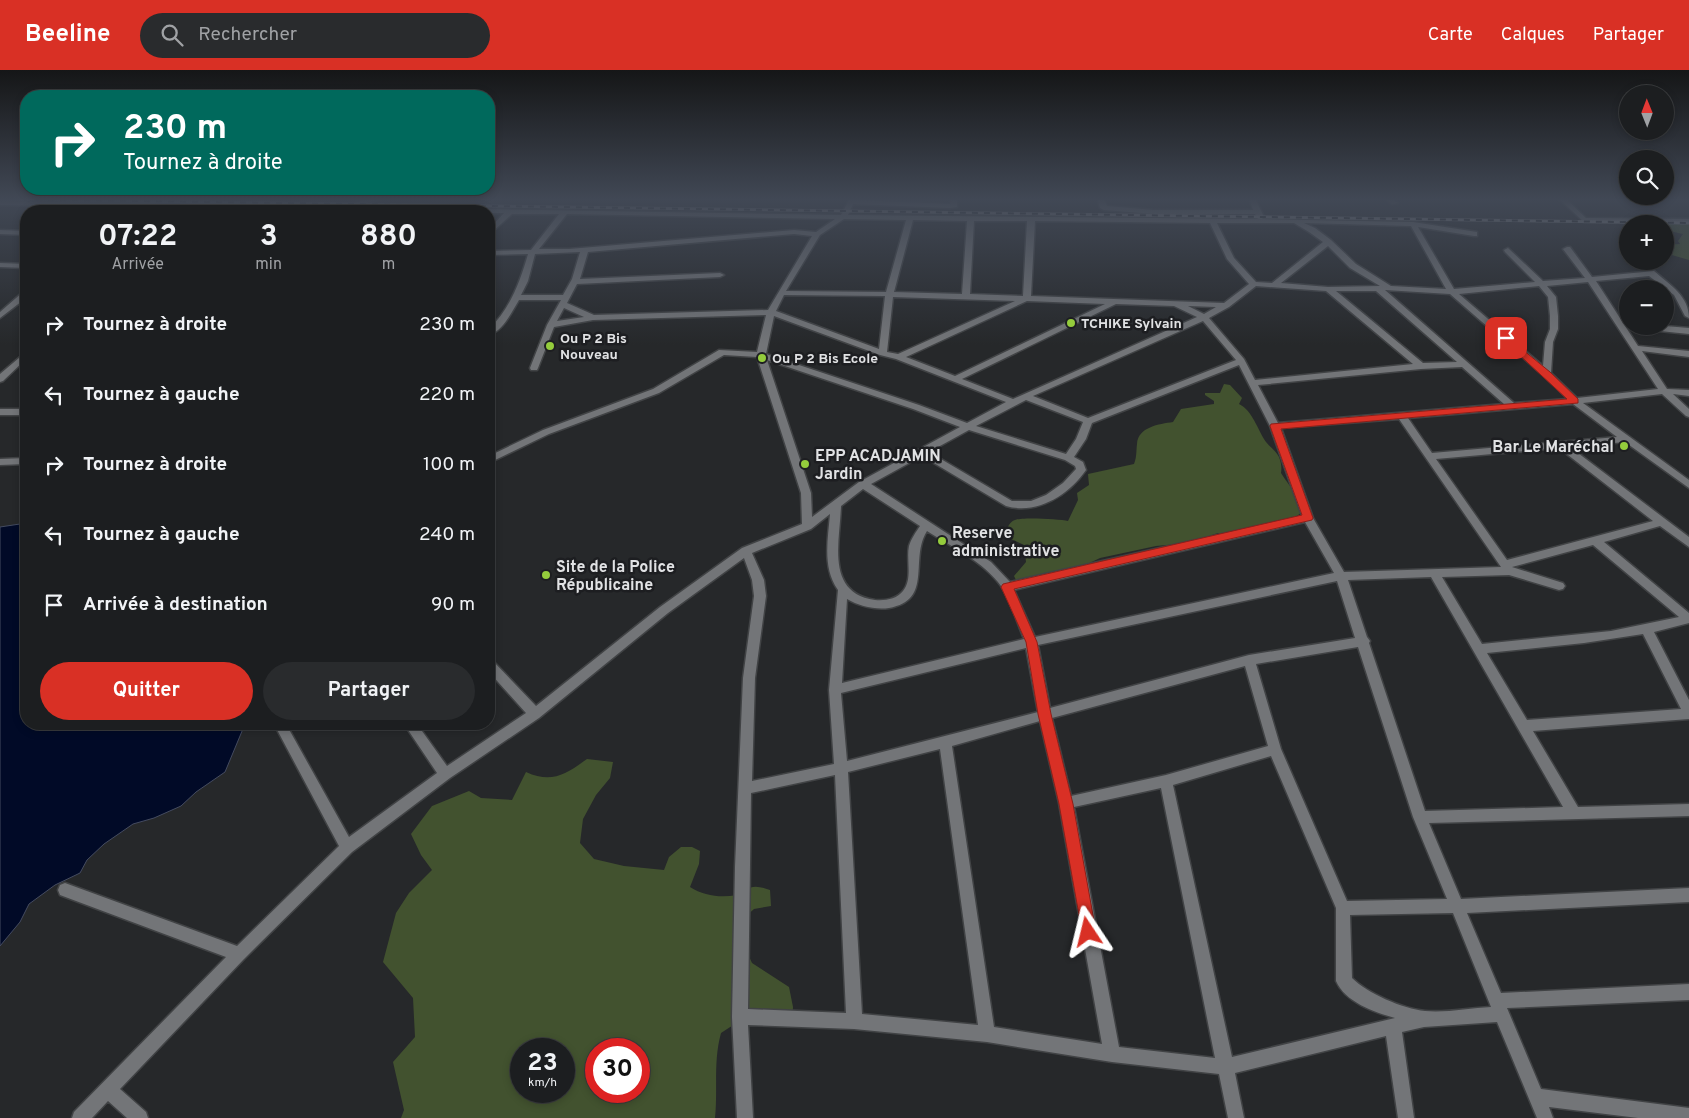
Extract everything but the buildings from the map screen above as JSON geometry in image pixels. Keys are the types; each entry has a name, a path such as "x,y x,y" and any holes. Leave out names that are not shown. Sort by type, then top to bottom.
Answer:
{"street":[{"path":"495,328 501,322 516,298 532,253 537,247"},
{"path":"495,253 532,253 611,247"},
{"path":"807,526 806,493 761,355 770,312 809,247"},
{"path":"883,353 889,294 902,247"},
{"path":"966,296 969,247"},
{"path":"1027,298 1030,247"},
{"path":"1226,247 1232,258 1254,284"},
{"path":"1273,286 1322,247"},
{"path":"1333,247 1353,266 1389,288"},
{"path":"1426,247 1452,292 1547,374 1574,401 1689,485"},
{"path":"534,368 551,325 574,282 585,249"},
{"path":"1567,249 1619,318"},
{"path":"1508,250 1552,297 1554,329 1549,342 1547,374"},
{"path":"0,265 20,266"},
{"path":"80,1118 239,954 347,847 445,774 535,714 664,610 746,551 807,526 863,484 921,451 969,428 1024,396 1204,317 1226,305 1254,284 1328,290 1389,288 1452,292 1652,273 1677,294 1689,316"},
{"path":"574,282 720,275"},
{"path":"1378,289 1511,405"},
{"path":"1328,290 1421,366"},
{"path":"781,293 966,296 1226,305"},
{"path":"516,298 564,301 593,318"},
{"path":"899,357 1027,298"},
{"path":"0,316 20,299"},
{"path":"957,378 1116,302"},
{"path":"0,304 14,304"},
{"path":"1177,304 1204,317 1241,360 1275,426 1308,518 1341,576 1364,641 1420,817 1545,1118"},
{"path":"551,325 593,318 770,312 957,378 1014,402"},
{"path":"1674,329 1689,331"},
{"path":"1629,335 1635,348 1664,391 1689,414"},
{"path":"1635,348 1689,354"},
{"path":"495,457 546,432 656,391 722,352 761,355 916,407 969,428 1068,458 1081,467 1081,470 1071,483 1043,501 1018,506 1010,504 921,451"},
{"path":"1024,396 1088,421 1241,360"},
{"path":"0,379 20,361"},
{"path":"1253,383 1421,366 1464,364"},
{"path":"1275,426 1574,401 1664,391 1689,393"},
{"path":"0,412 20,412"},
{"path":"1402,416 1507,568 1559,586"},
{"path":"1068,458 1082,439 1088,421"},
{"path":"1430,456 1626,439"},
{"path":"1561,445 1689,543"},
{"path":"0,462 20,461"},
{"path":"863,484 987,565 998,575 1007,587 1032,642 1044,714 1066,804 1112,1054"},
{"path":"836,506 834,562 836,579 842,592 835,690 841,768 854,1021"},
{"path":"1007,587 1308,518"},
{"path":"835,690 1032,642 1341,576 1434,574 1507,568 1595,540 1662,522"},
{"path":"842,592 868,604 880,605 889,604 906,596 912,588 915,544 926,525"},
{"path":"1595,540 1689,619"},
{"path":"745,1118 740,1017 745,788 749,678 760,596 758,580 746,551"},
{"path":"1434,574 1574,813"},
{"path":"1478,648 1647,630 1689,619"},
{"path":"1523,726 1689,713 1647,630"},
{"path":"745,788 841,768 945,742 1248,660 1364,641"},
{"path":"1248,660 1275,749 1343,908 1344,981 1352,991 1364,1000 1424,1019"},
{"path":"495,671 535,714"},
{"path":"283,730 347,847"},
{"path":"414,730 445,774"},
{"path":"945,742 987,1034"},
{"path":"1066,804 1166,781 1275,749"},
{"path":"1166,781 1236,1118"},
{"path":"1420,817 1689,810"},
{"path":"65,890 239,954"},
{"path":"1343,908 1457,906 1689,895"},
{"path":"740,1017 854,1021 987,1034 1112,1054 1226,1067 1424,1019 1499,1008 1689,992"},
{"path":"1393,1028 1406,1118"},
{"path":"108,1090 140,1118"},
{"path":"1536,1097 1671,1116 1689,1116"}],"green space":[{"path":"1674,247 1689,247 1689,260 1674,256"},
{"path":"1224,384 1230,385 1242,398 1239,404 1248,411 1266,442 1278,455 1281,473 1305,510 1294,518 1275,521 1233,533 1218,533 1188,543 1156,546 1100,558 1079,568 1017,582 1014,576 1026,562 1024,545 1011,539 1007,528 1011,522 1025,519 1068,521 1078,500 1077,493 1089,485 1088,474 1134,464 1138,438 1145,430 1150,427 1173,422 1181,409 1214,404 1214,401 1205,393 1220,393"},
{"path":"587,759 613,762 610,778 596,795 583,819 580,843 594,859 624,866 664,870 669,857 681,847 692,847 700,851 699,864 690,887 695,890 713,896 731,896 754,887 770,890 771,906 754,909 744,918 745,948 752,963 789,987 793,1007 792,1021 747,1016 721,1033 716,1065 715,1118 401,1118 404,1110 393,1062 415,1037 413,998 383,962 396,913 409,893 432,870 421,855 411,834 432,806 469,791 481,798 512,800 526,772 544,777 558,776"}],"water":[{"path":"20,524 20,730 242,730 225,772 196,792 181,806 154,818 133,824 104,844 87,860 80,873 55,885 29,904 20,922 0,946 0,527"}],"place":[{"name":"TCHIKE Sylvain","path":"1071,323"},
{"name":"Ou P 2 Bis Nouveau","path":"550,346"},
{"name":"Ou P 2 Bis Ecole","path":"762,358"},
{"name":"Bar Le Maréchal","path":"1624,446"},
{"name":"EPP ACADJAMIN Jardin","path":"805,464"},
{"name":"Reserve administrative","path":"942,541"},
{"name":"Site de la Police Républicaine","path":"546,575"}],"route":[{"path":"1088,932 1066,804 1044,714 1032,642 1007,587 1308,518 1275,426 1574,401 1506,338"}]}
